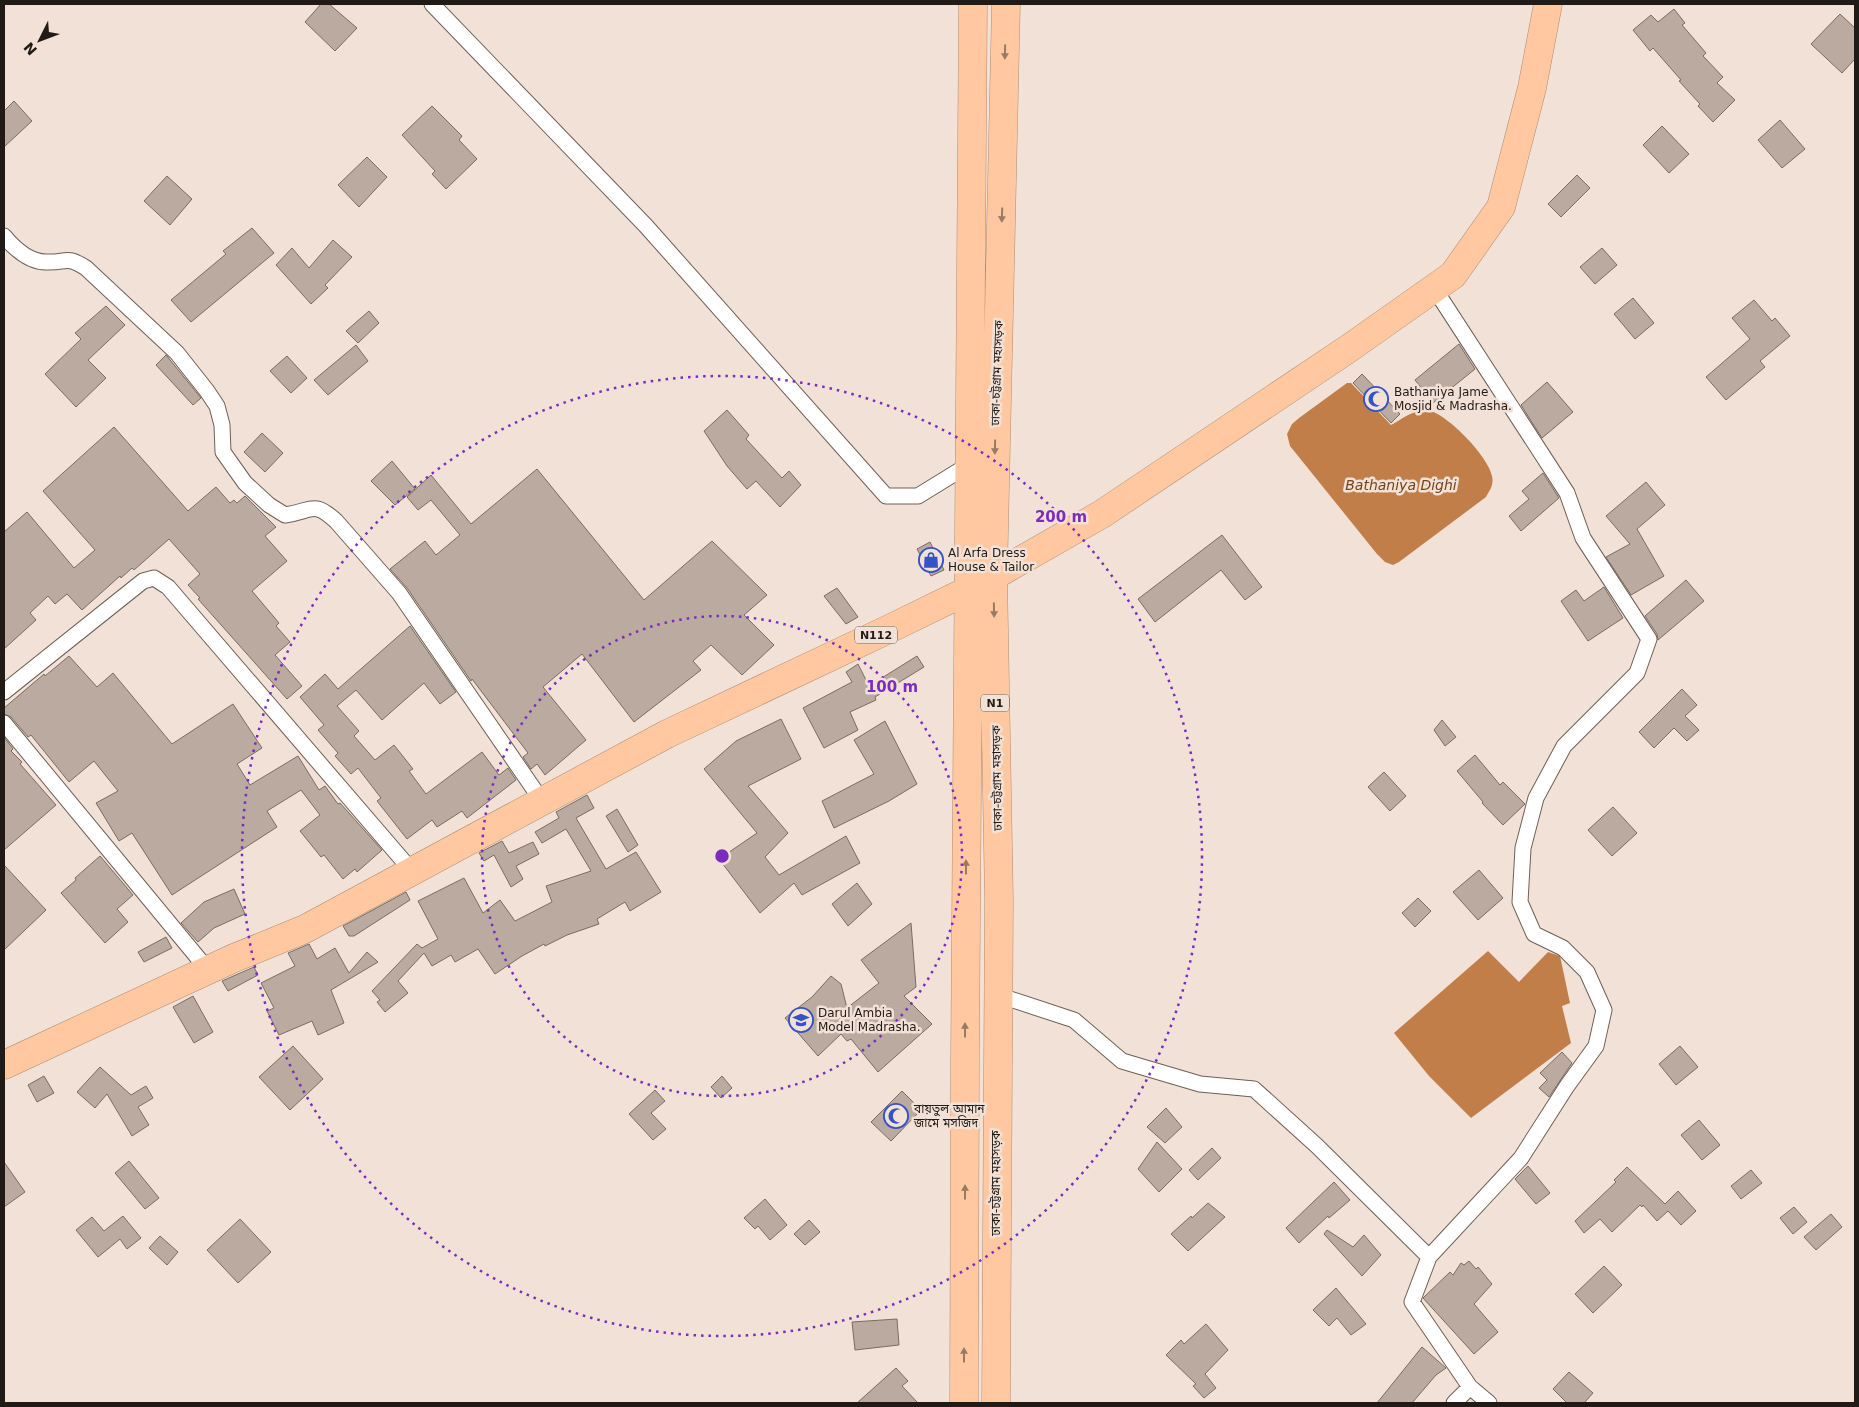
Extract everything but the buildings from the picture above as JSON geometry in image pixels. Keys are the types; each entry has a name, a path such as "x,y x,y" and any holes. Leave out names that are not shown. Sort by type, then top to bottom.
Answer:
{"highway":[{"name":"ঢাকা-চট্টগ্রাম মহাসড়ক","path":"964,1403 973,4"},
{"name":"ঢাকা-চট্টগ্রাম মহাসড়ক","path":"996,1403 999,900 993,576 1006,4"},
{"name":"N112","path":"7,1059 305,928 667,734 968,590 1102,514 1348,349 1453,275 1501,207 1532,88 1548,4"}],"street":[{"path":"432,4 646,226 886,496 918,496 970,464"},
{"path":"4,236 12,246 29,258 44,262 64,259 74,260 86,268 177,353 217,406 222,425 223,452 245,483 270,505 285,515 315,507 326,512 336,521 399,593 542,801"},
{"path":"1434,288 1567,493 1582,538 1649,639 1637,673 1564,746 1536,798 1523,848 1520,902 1534,934 1563,948 1587,972 1604,1010 1596,1046 1567,1086 1522,1158 1429,1257 1412,1302 1470,1388 1489,1403"},
{"path":"4,692 143,581 154,578 168,587 412,871"},
{"path":"4,723 208,970"},
{"path":"998,995 1074,1020 1122,1061 1200,1084 1254,1089 1317,1146 1429,1257"},
{"path":"1454,1403 1470,1388"}],"water":[{"name":"Bathaniya Dighi","path":"1347,383 1351,383 1391,425 1421,410 1434,412 1444,418 1475,447 1492,476 1492,485 1486,497 1393,565 1385,562 1377,554 1290,446 1287,434 1292,424"},
{"path":"1488,951 1519,982 1548,952 1560,956 1570,1003 1562,1006 1571,1043 1471,1118 1429,1076 1394,1033"}],"place":[{"name":"Bathaniya Jame Mosjid & Madrasha.","path":"1376,399"},
{"name":"Al Arfa Dress House & Tailor","path":"931,560"},
{"name":"Darul Ambia Model Madrasha.","path":"801,1020"},
{"name":"বায়তুল আমান জামে মসজিদ","path":"896,1116"}]}
